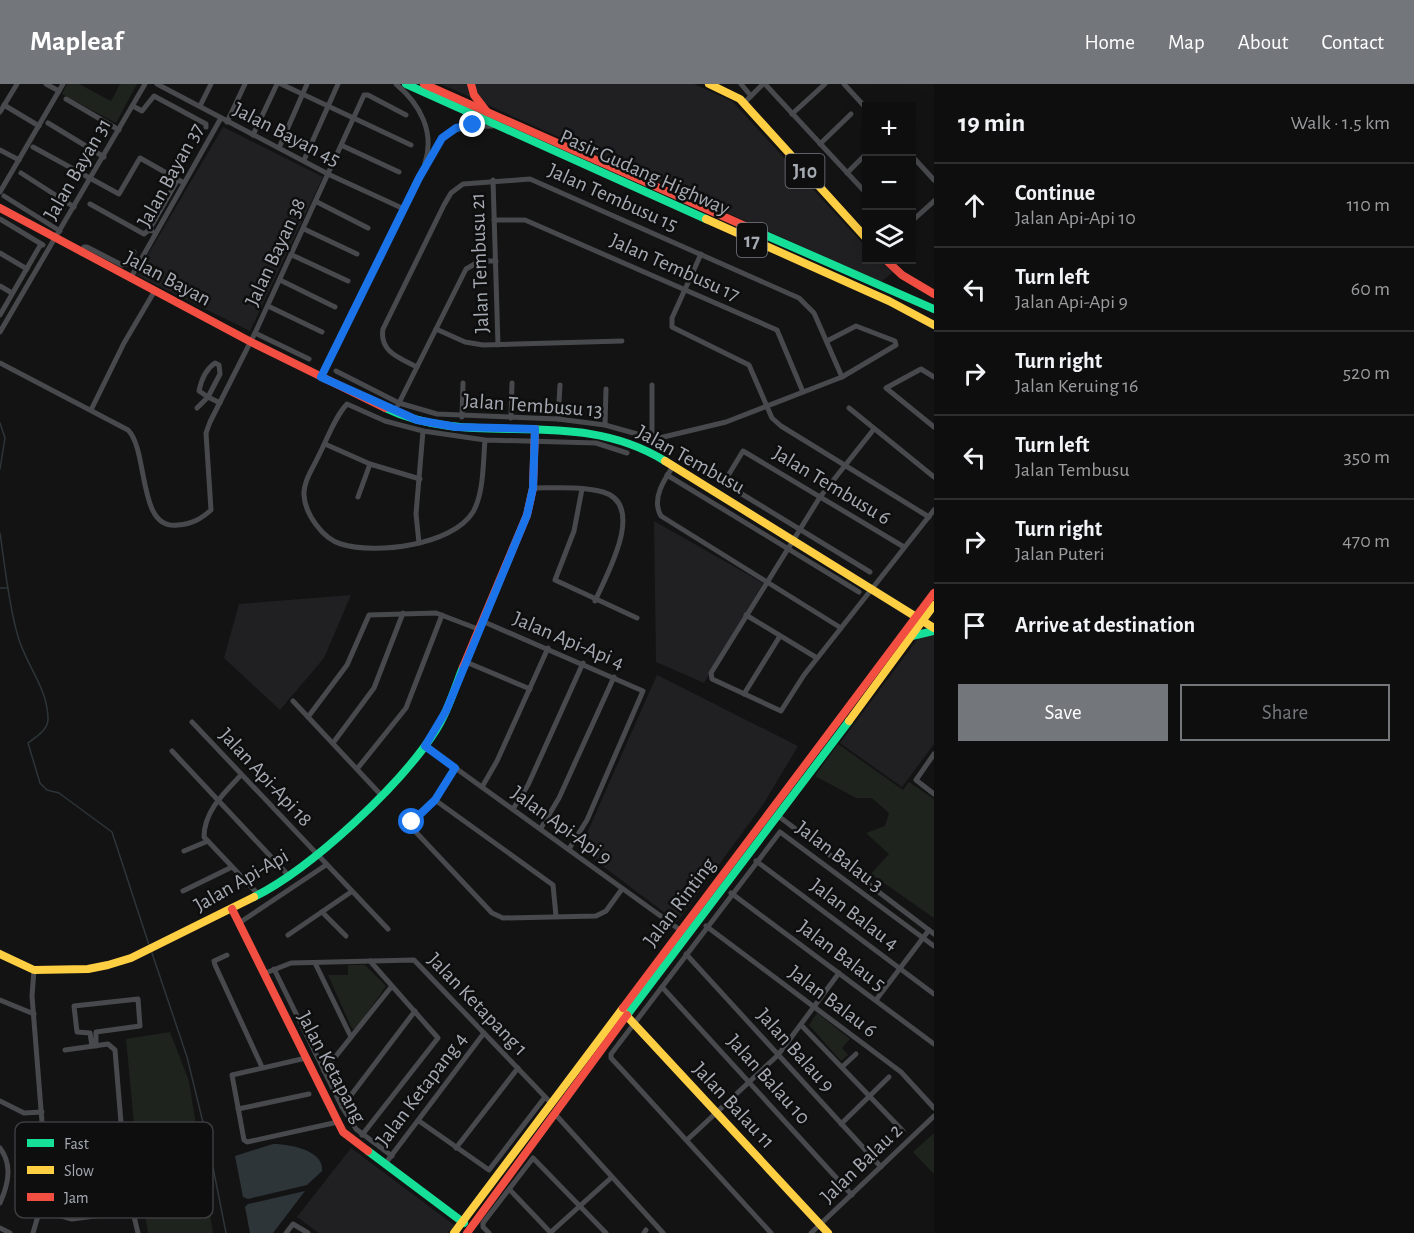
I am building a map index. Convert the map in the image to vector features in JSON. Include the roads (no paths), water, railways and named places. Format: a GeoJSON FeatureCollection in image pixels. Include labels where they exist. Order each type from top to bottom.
{"type":"FeatureCollection","features":[{"type":"Feature","properties":{"kind":"main road","name":"Pasir Gudang Highway"},"geometry":{"type":"LineString","coordinates":[[406,84],[878,296],[934,325]]}},
{"type":"Feature","properties":{"kind":"main road","name":"Pasir Gudang Highway"},"geometry":{"type":"LineString","coordinates":[[424,84],[934,309]]}},
{"type":"Feature","properties":{"kind":"main road"},"geometry":{"type":"LineString","coordinates":[[471,84],[474,95],[487,113]]}},
{"type":"Feature","properties":{"kind":"main road","name":"J10"},"geometry":{"type":"LineString","coordinates":[[709,84],[735,95],[744,102],[862,232]]}},
{"type":"Feature","properties":{"kind":"main road","name":"Jalan Bayan"},"geometry":{"type":"LineString","coordinates":[[0,208],[154,292],[321,377]]}},
{"type":"Feature","properties":{"kind":"main road"},"geometry":{"type":"LineString","coordinates":[[891,264],[934,294]]}},
{"type":"Feature","properties":{"kind":"main road","name":"Jalan Tembusu"},"geometry":{"type":"LineString","coordinates":[[321,377],[394,412],[438,425],[597,434],[647,450],[794,539],[934,628]]}},
{"type":"Feature","properties":{"kind":"main road","name":"Jalan Api-Api"},"geometry":{"type":"LineString","coordinates":[[34,970],[88,969],[131,958],[232,909],[289,876],[382,796],[425,746],[446,711],[527,515],[533,488],[535,429]]}},
{"type":"Feature","properties":{"kind":"main road","name":"Jalan Rinting"},"geometry":{"type":"LineString","coordinates":[[454,1233],[548,1100],[624,1012],[779,816],[909,633],[931,606],[934,593]]}},
{"type":"Feature","properties":{"kind":"main road"},"geometry":{"type":"LineString","coordinates":[[931,606],[934,628],[909,633],[902,607],[917,609],[931,606]]}},
{"type":"Feature","properties":{"kind":"main road","name":"Jalan Rinting"},"geometry":{"type":"LineString","coordinates":[[472,1231],[680,930],[909,633]]}},
{"type":"Feature","properties":{"kind":"main road","name":"Jalan Ketapang"},"geometry":{"type":"LineString","coordinates":[[232,909],[338,1122],[348,1137],[472,1231]]}},
{"type":"Feature","properties":{"kind":"main road"},"geometry":{"type":"LineString","coordinates":[[0,954],[34,970]]}},
{"type":"Feature","properties":{"kind":"main road","name":"Jalan Balau 11"},"geometry":{"type":"LineString","coordinates":[[624,1012],[828,1233]]}},
{"type":"Feature","properties":{"kind":"street"},"geometry":{"type":"LineString","coordinates":[[0,112],[17,84]]}},
{"type":"Feature","properties":{"kind":"street"},"geometry":{"type":"LineString","coordinates":[[46,84],[59,91]]}},
{"type":"Feature","properties":{"kind":"street"},"geometry":{"type":"LineString","coordinates":[[60,231],[2,194],[63,84]]}},
{"type":"Feature","properties":{"kind":"street","name":"Jalan Bayan 31"},"geometry":{"type":"LineString","coordinates":[[0,332],[145,84]]}},
{"type":"Feature","properties":{"kind":"street","name":"Jalan Bayan 45"},"geometry":{"type":"LineString","coordinates":[[157,84],[330,175],[404,209]]}},
{"type":"Feature","properties":{"kind":"street"},"geometry":{"type":"LineString","coordinates":[[200,106],[211,84]]}},
{"type":"Feature","properties":{"kind":"street"},"geometry":{"type":"LineString","coordinates":[[228,122],[246,84]]}},
{"type":"Feature","properties":{"kind":"street"},"geometry":{"type":"LineString","coordinates":[[253,135],[279,84],[411,145]]}},
{"type":"Feature","properties":{"kind":"street"},"geometry":{"type":"LineString","coordinates":[[279,148],[307,84]]}},
{"type":"Feature","properties":{"kind":"street"},"geometry":{"type":"LineString","coordinates":[[304,160],[338,84]]}},
{"type":"Feature","properties":{"kind":"street"},"geometry":{"type":"LineString","coordinates":[[396,84],[420,111],[428,129],[429,148],[419,178]]}},
{"type":"Feature","properties":{"kind":"street"},"geometry":{"type":"LineString","coordinates":[[741,84],[751,96]]}},
{"type":"Feature","properties":{"kind":"street"},"geometry":{"type":"LineString","coordinates":[[744,102],[764,84],[862,188]]}},
{"type":"Feature","properties":{"kind":"street"},"geometry":{"type":"LineString","coordinates":[[792,114],[825,84]]}},
{"type":"Feature","properties":{"kind":"street"},"geometry":{"type":"LineString","coordinates":[[844,84],[862,103]]}},
{"type":"Feature","properties":{"kind":"street","name":"Jalan Bayan 38"},"geometry":{"type":"LineString","coordinates":[[91,410],[134,436],[140,450],[148,501],[157,518],[174,526],[193,523],[211,510],[206,433],[344,146],[366,94],[406,115]]}},
{"type":"Feature","properties":{"kind":"street"},"geometry":{"type":"LineString","coordinates":[[133,106],[142,111],[154,96],[206,124],[206,127]]}},
{"type":"Feature","properties":{"kind":"street"},"geometry":{"type":"LineString","coordinates":[[66,99],[119,130]]}},
{"type":"Feature","properties":{"kind":"street"},"geometry":{"type":"LineString","coordinates":[[184,111],[189,101]]}},
{"type":"Feature","properties":{"kind":"street"},"geometry":{"type":"LineString","coordinates":[[4,105],[39,126]]}},
{"type":"Feature","properties":{"kind":"street"},"geometry":{"type":"LineString","coordinates":[[820,144],[851,114]]}},
{"type":"Feature","properties":{"kind":"street","name":"Jalan Bayan 37"},"geometry":{"type":"LineString","coordinates":[[130,279],[221,118]]}},
{"type":"Feature","properties":{"kind":"street"},"geometry":{"type":"LineString","coordinates":[[48,123],[104,157]]}},
{"type":"Feature","properties":{"kind":"street"},"geometry":{"type":"LineString","coordinates":[[321,377],[419,178],[445,134],[468,126],[498,126]]}},
{"type":"Feature","properties":{"kind":"street"},"geometry":{"type":"LineString","coordinates":[[344,146],[399,172]]}},
{"type":"Feature","properties":{"kind":"street"},"geometry":{"type":"LineString","coordinates":[[33,147],[119,194],[140,158],[184,183]]}},
{"type":"Feature","properties":{"kind":"street"},"geometry":{"type":"LineString","coordinates":[[0,150],[19,160]]}},
{"type":"Feature","properties":{"kind":"street"},"geometry":{"type":"LineString","coordinates":[[847,173],[865,156]]}},
{"type":"Feature","properties":{"kind":"street"},"geometry":{"type":"LineString","coordinates":[[916,160],[934,180]]}},
{"type":"Feature","properties":{"kind":"street"},"geometry":{"type":"LineString","coordinates":[[21,173],[74,207]]}},
{"type":"Feature","properties":{"kind":"street","name":"Jalan Tembusu 21"},"geometry":{"type":"LineString","coordinates":[[493,180],[498,345]]}},
{"type":"Feature","properties":{"kind":"street","name":"Jalan Tembusu 15"},"geometry":{"type":"LineString","coordinates":[[417,367],[386,348],[383,341],[383,329],[451,193],[463,184],[493,180],[535,180],[799,298],[814,313],[842,377]]}},
{"type":"Feature","properties":{"kind":"street"},"geometry":{"type":"LineString","coordinates":[[90,204],[144,234],[149,230],[177,181]]}},
{"type":"Feature","properties":{"kind":"street"},"geometry":{"type":"LineString","coordinates":[[916,217],[934,201]]}},
{"type":"Feature","properties":{"kind":"street"},"geometry":{"type":"LineString","coordinates":[[317,202],[368,228]]}},
{"type":"Feature","properties":{"kind":"street"},"geometry":{"type":"LineString","coordinates":[[0,219],[49,249]]}},
{"type":"Feature","properties":{"kind":"street","name":"Jalan Tembusu 17"},"geometry":{"type":"LineString","coordinates":[[494,220],[525,220],[777,330],[803,392]]}},
{"type":"Feature","properties":{"kind":"street"},"geometry":{"type":"LineString","coordinates":[[304,229],[357,254]]}},
{"type":"Feature","properties":{"kind":"street"},"geometry":{"type":"LineString","coordinates":[[149,230],[156,234]]}},
{"type":"Feature","properties":{"kind":"street"},"geometry":{"type":"LineString","coordinates":[[0,315],[41,244]]}},
{"type":"Feature","properties":{"kind":"street"},"geometry":{"type":"LineString","coordinates":[[81,252],[86,247],[125,265],[134,252]]}},
{"type":"Feature","properties":{"kind":"street"},"geometry":{"type":"LineString","coordinates":[[0,253],[27,269]]}},
{"type":"Feature","properties":{"kind":"street"},"geometry":{"type":"LineString","coordinates":[[701,254],[672,318],[672,327],[749,365],[772,418],[781,426],[928,517]]}},
{"type":"Feature","properties":{"kind":"street"},"geometry":{"type":"LineString","coordinates":[[292,255],[348,281]]}},
{"type":"Feature","properties":{"kind":"street"},"geometry":{"type":"LineString","coordinates":[[394,412],[466,268],[480,261],[496,261]]}},
{"type":"Feature","properties":{"kind":"street"},"geometry":{"type":"LineString","coordinates":[[280,280],[335,307]]}},
{"type":"Feature","properties":{"kind":"street"},"geometry":{"type":"LineString","coordinates":[[0,286],[12,293]]}},
{"type":"Feature","properties":{"kind":"street"},"geometry":{"type":"LineString","coordinates":[[0,363],[91,410],[124,343],[154,292]]}},
{"type":"Feature","properties":{"kind":"street"},"geometry":{"type":"LineString","coordinates":[[268,306],[322,332]]}},
{"type":"Feature","properties":{"kind":"street","name":"Jalan Tembusu 13"},"geometry":{"type":"LineString","coordinates":[[336,371],[399,403],[437,414],[462,417],[558,419],[605,425],[652,439],[726,422],[842,377],[896,345],[895,341],[856,326],[827,342]]}},
{"type":"Feature","properties":{"kind":"street"},"geometry":{"type":"LineString","coordinates":[[436,329],[465,342],[498,345],[622,341]]}},
{"type":"Feature","properties":{"kind":"street"},"geometry":{"type":"LineString","coordinates":[[255,333],[309,359]]}},
{"type":"Feature","properties":{"kind":"street"},"geometry":{"type":"LineString","coordinates":[[196,408],[208,397],[220,374],[221,369],[215,363],[208,369],[199,391],[208,397],[220,403]]}},
{"type":"Feature","properties":{"kind":"street"},"geometry":{"type":"LineString","coordinates":[[934,377],[921,369],[886,388],[934,427]]}},
{"type":"Feature","properties":{"kind":"street"},"geometry":{"type":"LineString","coordinates":[[462,417],[463,383]]}},
{"type":"Feature","properties":{"kind":"street"},"geometry":{"type":"LineString","coordinates":[[511,418],[512,383]]}},
{"type":"Feature","properties":{"kind":"street"},"geometry":{"type":"LineString","coordinates":[[558,419],[560,385]]}},
{"type":"Feature","properties":{"kind":"street"},"geometry":{"type":"LineString","coordinates":[[652,385],[652,439]]}},
{"type":"Feature","properties":{"kind":"street"},"geometry":{"type":"LineString","coordinates":[[605,425],[606,389]]}},
{"type":"Feature","properties":{"kind":"street"},"geometry":{"type":"LineString","coordinates":[[485,440],[478,499],[474,511],[456,529],[419,543],[354,547],[341,545],[324,534],[311,516],[304,495],[306,484],[347,404],[385,421],[423,431],[485,440],[596,443],[627,453]]}},
{"type":"Feature","properties":{"kind":"street"},"geometry":{"type":"LineString","coordinates":[[849,408],[934,477]]}},
{"type":"Feature","properties":{"kind":"street"},"geometry":{"type":"LineString","coordinates":[[873,429],[820,497],[711,673],[712,679],[779,710],[783,709],[817,658],[934,510]]}},
{"type":"Feature","properties":{"kind":"street"},"geometry":{"type":"LineString","coordinates":[[419,543],[416,521],[423,431]]}},
{"type":"Feature","properties":{"kind":"street"},"geometry":{"type":"LineString","coordinates":[[325,444],[370,464],[420,479]]}},
{"type":"Feature","properties":{"kind":"street","name":"Jalan Tembusu 6"},"geometry":{"type":"LineString","coordinates":[[800,530],[726,482],[743,451],[904,547]]}},
{"type":"Feature","properties":{"kind":"street"},"geometry":{"type":"LineString","coordinates":[[358,497],[370,464]]}},
{"type":"Feature","properties":{"kind":"street"},"geometry":{"type":"LineString","coordinates":[[674,465],[659,490],[658,507],[662,516],[841,628]]}},
{"type":"Feature","properties":{"kind":"street"},"geometry":{"type":"LineString","coordinates":[[667,475],[859,592]]}},
{"type":"Feature","properties":{"kind":"street"},"geometry":{"type":"LineString","coordinates":[[533,488],[605,492],[619,505],[623,514],[622,533],[618,549],[596,601]]}},
{"type":"Feature","properties":{"kind":"street"},"geometry":{"type":"LineString","coordinates":[[582,489],[574,531],[556,577],[557,583],[637,618]]}},
{"type":"Feature","properties":{"kind":"street"},"geometry":{"type":"LineString","coordinates":[[800,530],[870,572]]}},
{"type":"Feature","properties":{"kind":"street"},"geometry":{"type":"LineString","coordinates":[[333,743],[374,688],[403,614]]}},
{"type":"Feature","properties":{"kind":"street","name":"Jalan Api-Api 4"},"geometry":{"type":"LineString","coordinates":[[308,717],[347,665],[369,615],[442,615],[548,648],[614,676],[643,691],[587,820],[569,849]]}},
{"type":"Feature","properties":{"kind":"street"},"geometry":{"type":"LineString","coordinates":[[357,769],[406,708],[442,615]]}},
{"type":"Feature","properties":{"kind":"street"},"geometry":{"type":"LineString","coordinates":[[746,615],[817,658]]}},
{"type":"Feature","properties":{"kind":"street"},"geometry":{"type":"LineString","coordinates":[[744,694],[780,636]]}},
{"type":"Feature","properties":{"kind":"street"},"geometry":{"type":"LineString","coordinates":[[482,787],[497,761],[548,648]]}},
{"type":"Feature","properties":{"kind":"street"},"geometry":{"type":"LineString","coordinates":[[466,662],[530,689]]}},
{"type":"Feature","properties":{"kind":"street"},"geometry":{"type":"LineString","coordinates":[[513,809],[528,785],[583,663]]}},
{"type":"Feature","properties":{"kind":"street"},"geometry":{"type":"LineString","coordinates":[[540,828],[558,798],[614,676]]}},
{"type":"Feature","properties":{"kind":"street"},"geometry":{"type":"LineString","coordinates":[[292,701],[382,796]]}},
{"type":"Feature","properties":{"kind":"street","name":"Jalan Api-Api 18"},"geometry":{"type":"LineString","coordinates":[[192,722],[388,929]]}},
{"type":"Feature","properties":{"kind":"street","name":"Jalan Api-Api 9"},"geometry":{"type":"LineString","coordinates":[[425,746],[680,930]]}},
{"type":"Feature","properties":{"kind":"street"},"geometry":{"type":"LineString","coordinates":[[172,751],[289,876]]}},
{"type":"Feature","properties":{"kind":"street"},"geometry":{"type":"LineString","coordinates":[[934,754],[916,780],[934,794]]}},
{"type":"Feature","properties":{"kind":"street"},"geometry":{"type":"LineString","coordinates":[[455,768],[435,800],[414,818],[412,828],[492,913],[503,918],[601,915],[622,889]]}},
{"type":"Feature","properties":{"kind":"street"},"geometry":{"type":"LineString","coordinates":[[242,775],[218,800],[204,830],[204,837],[259,895]]}},
{"type":"Feature","properties":{"kind":"street"},"geometry":{"type":"LineString","coordinates":[[435,800],[553,885],[556,916]]}},
{"type":"Feature","properties":{"kind":"street"},"geometry":{"type":"LineString","coordinates":[[771,811],[932,932],[923,938],[876,1000]]}},
{"type":"Feature","properties":{"kind":"street","name":"Jalan Balau 3"},"geometry":{"type":"LineString","coordinates":[[687,1140],[611,1058],[706,926],[781,832],[934,946]]}},
{"type":"Feature","properties":{"kind":"street"},"geometry":{"type":"LineString","coordinates":[[184,851],[208,841]]}},
{"type":"Feature","properties":{"kind":"street","name":"Jalan Balau 4"},"geometry":{"type":"LineString","coordinates":[[756,861],[934,994]]}},
{"type":"Feature","properties":{"kind":"street"},"geometry":{"type":"LineString","coordinates":[[239,923],[326,865]]}},
{"type":"Feature","properties":{"kind":"street"},"geometry":{"type":"LineString","coordinates":[[183,891],[232,867]]}},
{"type":"Feature","properties":{"kind":"street"},"geometry":{"type":"LineString","coordinates":[[288,935],[351,892]]}},
{"type":"Feature","properties":{"kind":"street","name":"Jalan Balau 5"},"geometry":{"type":"LineString","coordinates":[[731,893],[934,1044]]}},
{"type":"Feature","properties":{"kind":"street"},"geometry":{"type":"LineString","coordinates":[[322,912],[346,936]]}},
{"type":"Feature","properties":{"kind":"street","name":"Jalan Balau 6"},"geometry":{"type":"LineString","coordinates":[[706,926],[901,1072],[934,1108]]}},
{"type":"Feature","properties":{"kind":"street","name":"Jalan Balau 9"},"geometry":{"type":"LineString","coordinates":[[686,954],[881,1167]]}},
{"type":"Feature","properties":{"kind":"street"},"geometry":{"type":"LineString","coordinates":[[227,955],[214,961],[214,966],[262,1067]]}},
{"type":"Feature","properties":{"kind":"street","name":"Jalan Ketapang 1"},"geometry":{"type":"LineString","coordinates":[[263,974],[291,963],[414,960],[548,1100]]}},
{"type":"Feature","properties":{"kind":"street"},"geometry":{"type":"LineString","coordinates":[[362,1135],[438,1038],[370,961]]}},
{"type":"Feature","properties":{"kind":"street"},"geometry":{"type":"LineString","coordinates":[[315,963],[351,1037]]}},
{"type":"Feature","properties":{"kind":"street"},"geometry":{"type":"LineString","coordinates":[[274,969],[342,1107],[362,1135],[392,1156]]}},
{"type":"Feature","properties":{"kind":"street"},"geometry":{"type":"LineString","coordinates":[[34,970],[34,1014],[43,1122]]}},
{"type":"Feature","properties":{"kind":"street"},"geometry":{"type":"LineString","coordinates":[[771,1233],[687,1140],[778,1055],[839,973]]}},
{"type":"Feature","properties":{"kind":"street"},"geometry":{"type":"LineString","coordinates":[[324,1071],[392,986]]}},
{"type":"Feature","properties":{"kind":"street","name":"Jalan Balau 10"},"geometry":{"type":"LineString","coordinates":[[662,987],[852,1195]]}},
{"type":"Feature","properties":{"kind":"street"},"geometry":{"type":"LineString","coordinates":[[138,999],[140,1026],[96,1032],[94,1046],[90,1033],[77,1032],[74,1006],[138,999]]}},
{"type":"Feature","properties":{"kind":"street"},"geometry":{"type":"LineString","coordinates":[[0,1000],[34,1014]]}},
{"type":"Feature","properties":{"kind":"street"},"geometry":{"type":"LineString","coordinates":[[342,1107],[415,1011]]}},
{"type":"Feature","properties":{"kind":"street"},"geometry":{"type":"LineString","coordinates":[[801,1025],[903,1131]]}},
{"type":"Feature","properties":{"kind":"street","name":"Jalan Ketapang 4"},"geometry":{"type":"LineString","coordinates":[[385,1164],[484,1033]]}},
{"type":"Feature","properties":{"kind":"street"},"geometry":{"type":"LineString","coordinates":[[65,1050],[108,1044],[115,1050],[121,1122]]}},
{"type":"Feature","properties":{"kind":"street"},"geometry":{"type":"LineString","coordinates":[[842,1067],[856,1054]]}},
{"type":"Feature","properties":{"kind":"street"},"geometry":{"type":"LineString","coordinates":[[306,1058],[232,1075],[246,1141],[338,1122]]}},
{"type":"Feature","properties":{"kind":"street"},"geometry":{"type":"LineString","coordinates":[[456,1148],[518,1068]]}},
{"type":"Feature","properties":{"kind":"street"},"geometry":{"type":"LineString","coordinates":[[841,1124],[889,1077]]}},
{"type":"Feature","properties":{"kind":"street"},"geometry":{"type":"LineString","coordinates":[[238,1109],[309,1094]]}},
{"type":"Feature","properties":{"kind":"street"},"geometry":{"type":"LineString","coordinates":[[419,1121],[489,1170],[548,1100]]}},
{"type":"Feature","properties":{"kind":"street"},"geometry":{"type":"LineString","coordinates":[[0,1101],[24,1113],[42,1112]]}},
{"type":"Feature","properties":{"kind":"street"},"geometry":{"type":"LineString","coordinates":[[555,1114],[663,1233]]}},
{"type":"Feature","properties":{"kind":"street","name":"Jalan Balau 2"},"geometry":{"type":"LineString","coordinates":[[811,1233],[934,1116]]}},
{"type":"Feature","properties":{"kind":"street"},"geometry":{"type":"LineString","coordinates":[[0,1148],[5,1154],[8,1169],[0,1203]]}},
{"type":"Feature","properties":{"kind":"street"},"geometry":{"type":"LineString","coordinates":[[489,1233],[483,1227],[483,1223],[533,1158],[606,1233]]}},
{"type":"Feature","properties":{"kind":"street"},"geometry":{"type":"LineString","coordinates":[[510,1190],[551,1233],[612,1177]]}},
{"type":"Feature","properties":{"kind":"street"},"geometry":{"type":"LineString","coordinates":[[33,1233],[38,1218]]}},
{"type":"Feature","properties":{"kind":"street"},"geometry":{"type":"LineString","coordinates":[[134,1218],[138,1233]]}},
{"type":"Feature","properties":{"kind":"street"},"geometry":{"type":"LineString","coordinates":[[286,1233],[293,1224],[308,1233]]}},
{"type":"Feature","properties":{"kind":"street"},"geometry":{"type":"LineString","coordinates":[[0,1228],[10,1233]]}},
{"type":"Feature","properties":{"kind":"waterway"},"geometry":{"type":"LineString","coordinates":[[0,423],[5,438],[0,469]]}},
{"type":"Feature","properties":{"kind":"waterway"},"geometry":{"type":"LineString","coordinates":[[0,533],[17,633],[47,707],[46,727],[28,743],[40,783],[47,790],[59,793],[112,832],[149,945]]}},
{"type":"Feature","properties":{"kind":"waterway"},"geometry":{"type":"LineString","coordinates":[[0,588],[8,588]]}},
{"type":"Feature","properties":{"kind":"waterway"},"geometry":{"type":"LineString","coordinates":[[152,953],[187,1057],[203,1122]]}},
{"type":"Feature","properties":{"kind":"waterway"},"geometry":{"type":"LineString","coordinates":[[213,1167],[226,1233]]}}]}
